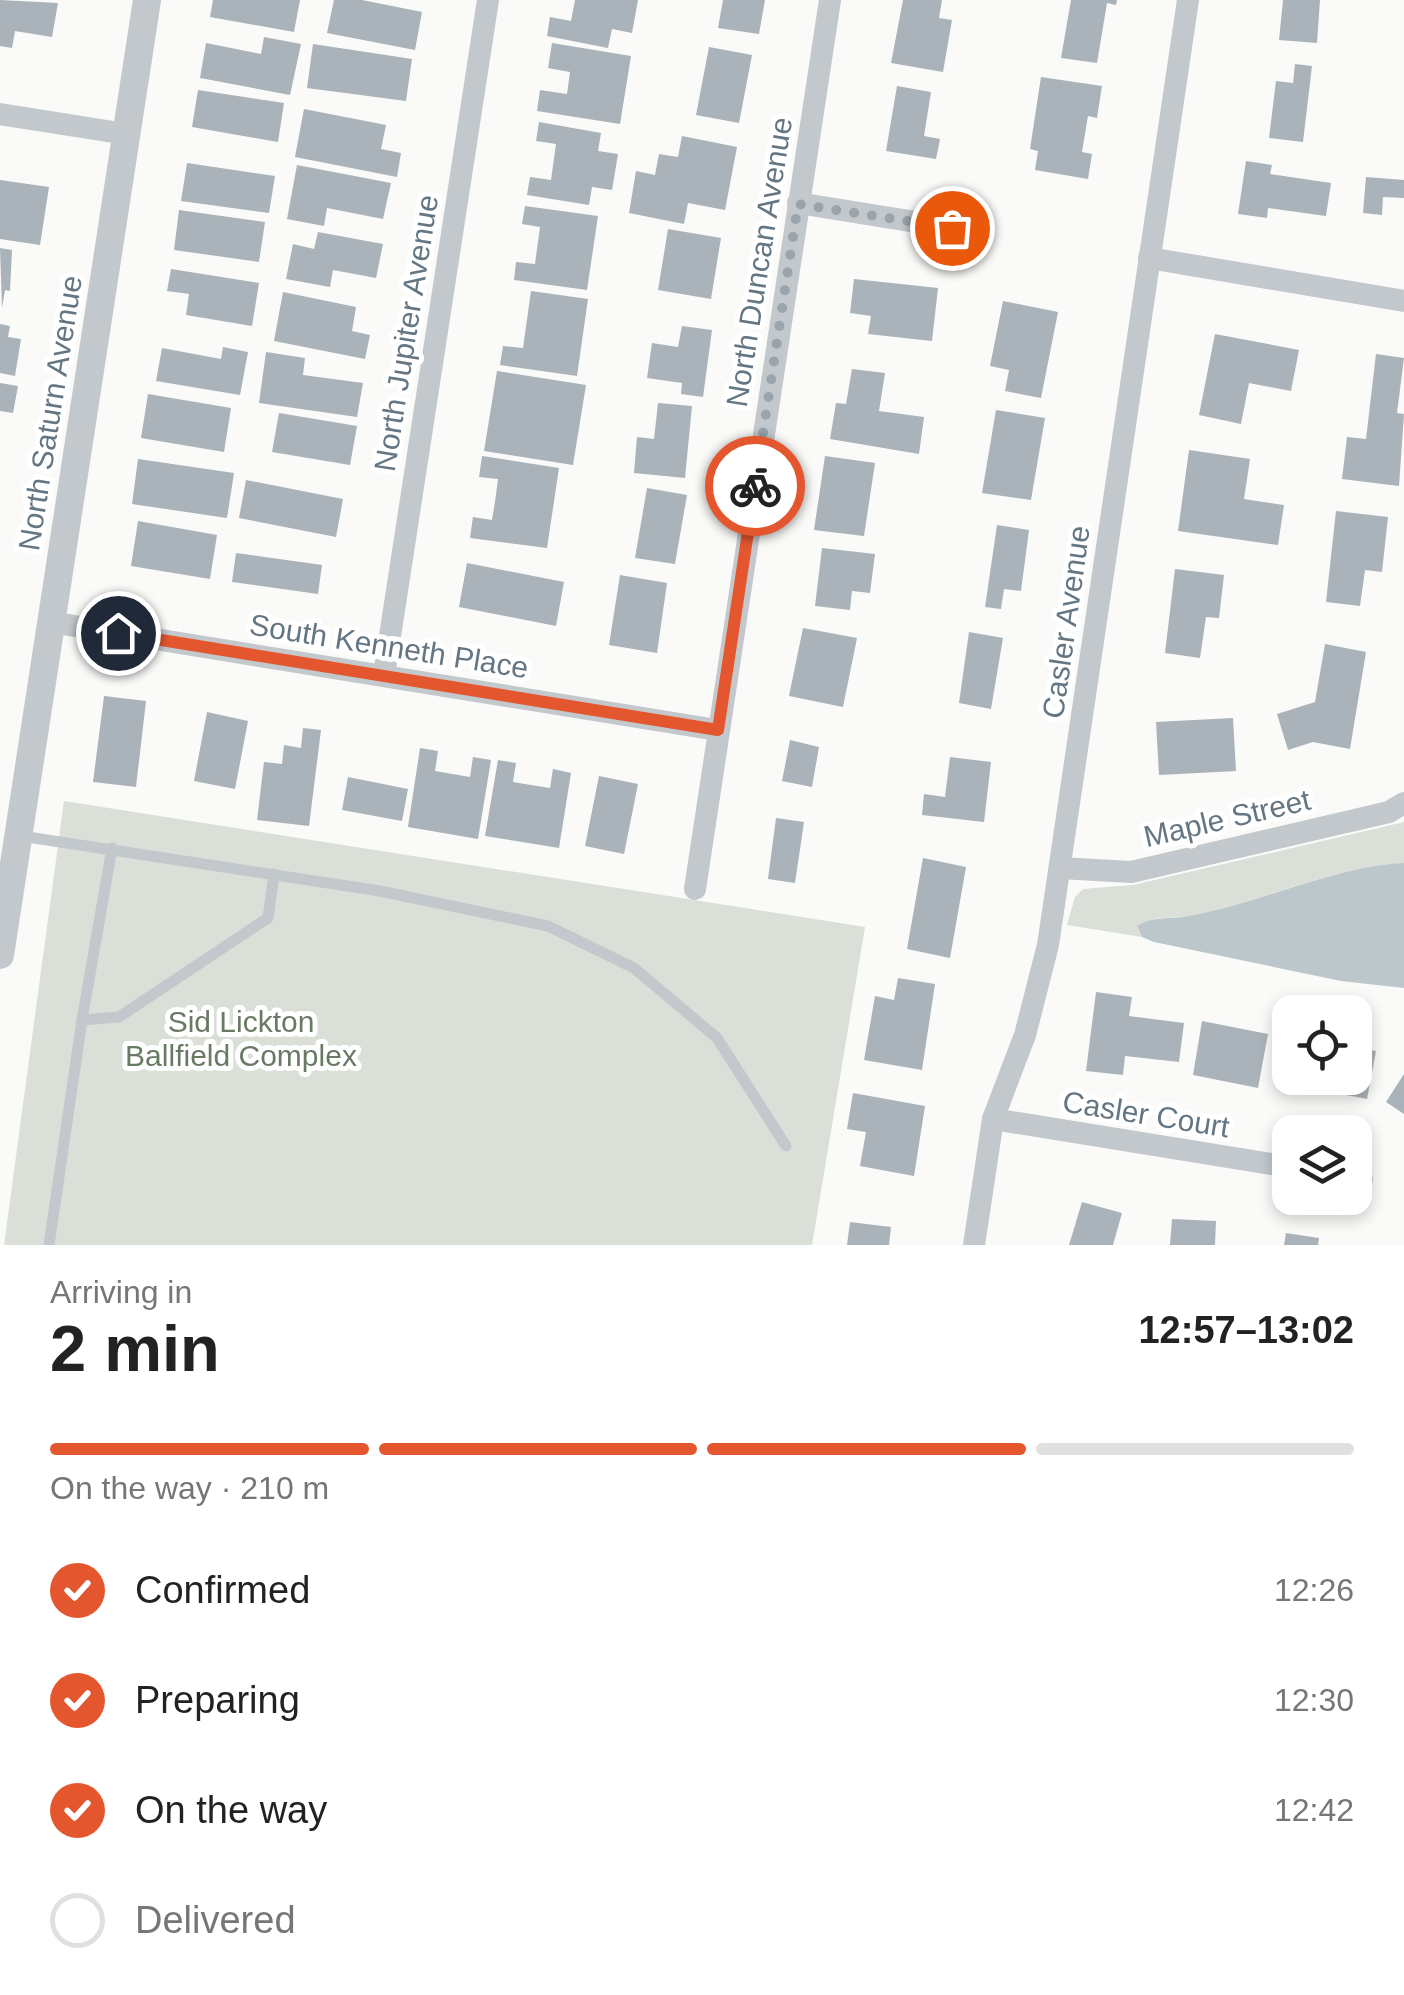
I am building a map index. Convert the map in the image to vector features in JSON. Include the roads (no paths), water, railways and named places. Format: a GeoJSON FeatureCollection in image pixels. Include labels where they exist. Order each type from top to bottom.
{"type":"FeatureCollection","features":[{"type":"Feature","properties":{"kind":"street","name":"North Saturn Avenue"},"geometry":{"type":"LineString","coordinates":[[0,955],[8,834],[50,622],[148,0]]}},
{"type":"Feature","properties":{"kind":"street","name":"North Jupiter Avenue"},"geometry":{"type":"LineString","coordinates":[[384,675],[488,0]]}},
{"type":"Feature","properties":{"kind":"street","name":"North Duncan Avenue"},"geometry":{"type":"LineString","coordinates":[[695,890],[830,0]]}},
{"type":"Feature","properties":{"kind":"street","name":"Casler Avenue"},"geometry":{"type":"LineString","coordinates":[[974,1245],[993,1119],[1025,1035],[1048,944],[1188,0]]}},
{"type":"Feature","properties":{"kind":"street"},"geometry":{"type":"LineString","coordinates":[[0,114],[126,134]]}},
{"type":"Feature","properties":{"kind":"street"},"geometry":{"type":"LineString","coordinates":[[798,204],[952,228]]}},
{"type":"Feature","properties":{"kind":"street"},"geometry":{"type":"LineString","coordinates":[[1149,258],[1404,300]]}},
{"type":"Feature","properties":{"kind":"street","name":"South Kenneth Place"},"geometry":{"type":"LineString","coordinates":[[50,622],[718,730]]}},
{"type":"Feature","properties":{"kind":"street","name":"Maple Street"},"geometry":{"type":"LineString","coordinates":[[1060,868],[1130,872],[1389,812],[1404,803]]}},
{"type":"Feature","properties":{"kind":"street","name":"Casler Court"},"geometry":{"type":"LineString","coordinates":[[993,1119],[1272,1165]]}},
{"type":"Feature","properties":{"kind":"lane"},"geometry":{"type":"LineString","coordinates":[[8,834],[274,874],[548,926],[634,968],[717,1038],[786,1146]]}},
{"type":"Feature","properties":{"kind":"lane"},"geometry":{"type":"LineString","coordinates":[[49,1245],[112,848]]}},
{"type":"Feature","properties":{"kind":"lane"},"geometry":{"type":"LineString","coordinates":[[82,1020],[119,1017],[268,918],[274,874]]}},
{"type":"Feature","properties":{"kind":"park label","name":"Sid Lickton Ballfield Complex"},"geometry":{"type":"Point","coordinates":[241,1038]}}]}
